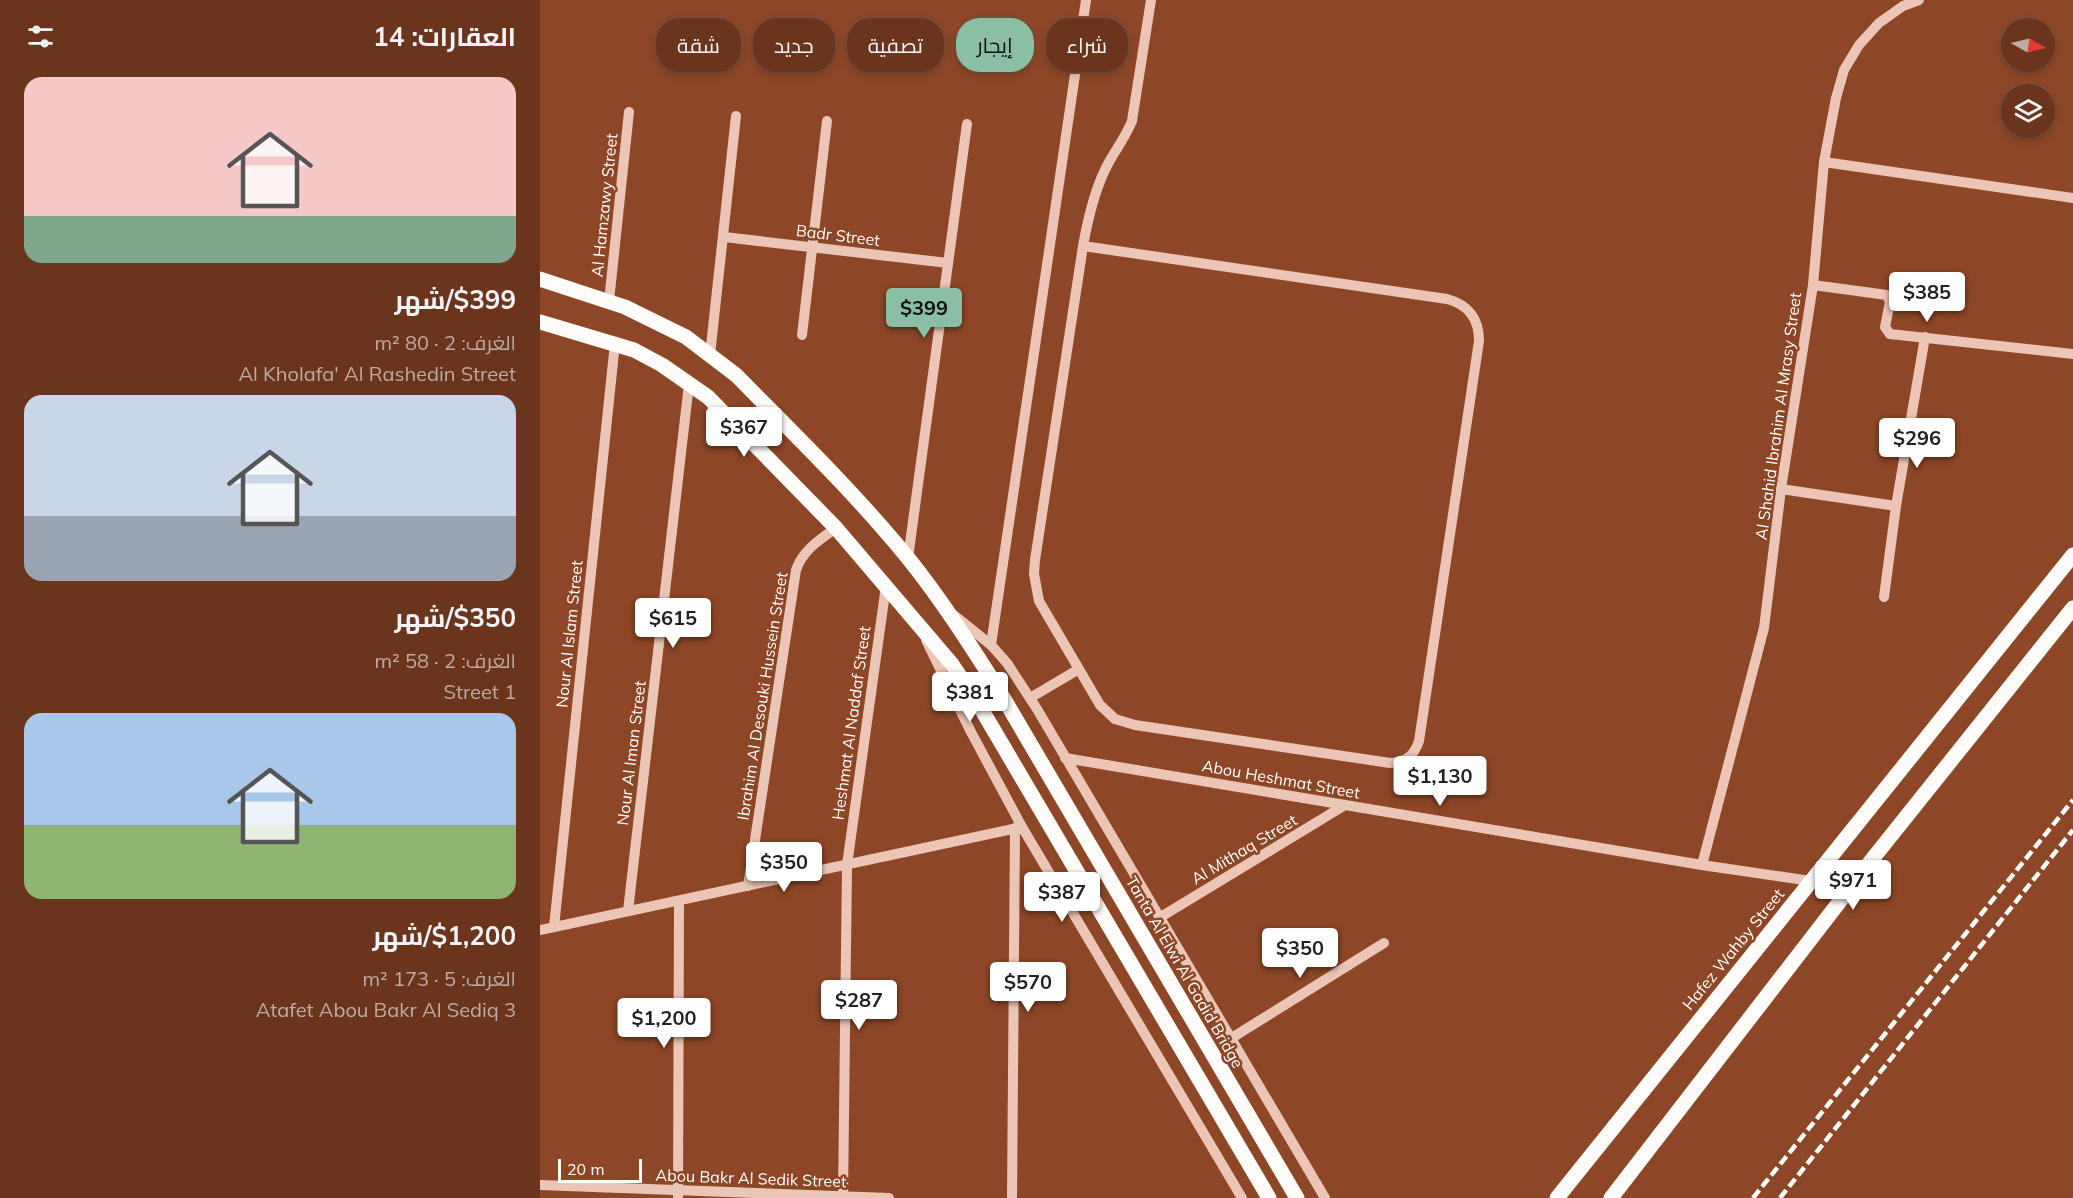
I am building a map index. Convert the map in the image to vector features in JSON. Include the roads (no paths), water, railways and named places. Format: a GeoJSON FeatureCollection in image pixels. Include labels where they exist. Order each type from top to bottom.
{"type":"FeatureCollection","features":[{"type":"Feature","properties":{"kind":"main road","name":"Tanta Al Elwi Al Gadid Bridge"},"geometry":{"type":"LineString","coordinates":[[540,279],[625,307],[686,338],[710,355],[752,391],[856,498],[908,558],[948,610],[997,687],[1297,1198]]}},
{"type":"Feature","properties":{"kind":"main road"},"geometry":{"type":"LineString","coordinates":[[540,322],[615,343],[662,365],[708,397],[836,528],[922,628],[951,663],[976,700],[1269,1198]]}},
{"type":"Feature","properties":{"kind":"main road","name":"Hafez Wahby Street"},"geometry":{"type":"LineString","coordinates":[[1557,1198],[2073,555]]}},
{"type":"Feature","properties":{"kind":"main road"},"geometry":{"type":"LineString","coordinates":[[1611,1198],[1874,856],[2073,608]]}},
{"type":"Feature","properties":{"kind":"street"},"geometry":{"type":"LineString","coordinates":[[991,645],[1086,0]]}},
{"type":"Feature","properties":{"kind":"street"},"geometry":{"type":"LineString","coordinates":[[1083,246],[1447,299],[1464,305],[1476,321],[1479,341],[1419,741],[1412,755],[1406,760],[1390,763],[1125,723],[1115,719],[1100,705],[1039,601],[1034,574],[1083,246],[1086,226],[1101,178],[1127,134],[1132,121],[1151,0]]}},
{"type":"Feature","properties":{"kind":"street","name":"Al Shahid Ibrahim Al Mrasy Street"},"geometry":{"type":"LineString","coordinates":[[1702,865],[1764,628],[1781,489],[1813,285],[1824,162],[1836,98],[1844,70],[1854,53],[1879,23],[1903,6],[1918,0]]}},
{"type":"Feature","properties":{"kind":"street","name":"Al Hamzawy Street"},"geometry":{"type":"LineString","coordinates":[[609,301],[629,112]]}},
{"type":"Feature","properties":{"kind":"street"},"geometry":{"type":"LineString","coordinates":[[710,355],[736,116]]}},
{"type":"Feature","properties":{"kind":"street"},"geometry":{"type":"LineString","coordinates":[[802,335],[827,121]]}},
{"type":"Feature","properties":{"kind":"street"},"geometry":{"type":"LineString","coordinates":[[908,558],[967,124]]}},
{"type":"Feature","properties":{"kind":"street"},"geometry":{"type":"LineString","coordinates":[[1824,162],[2073,198]]}},
{"type":"Feature","properties":{"kind":"street","name":"Badr Street"},"geometry":{"type":"LineString","coordinates":[[724,237],[948,263]]}},
{"type":"Feature","properties":{"kind":"street"},"geometry":{"type":"LineString","coordinates":[[1813,285],[1887,296],[1890,302],[1885,327],[1890,334],[2073,354]]}},
{"type":"Feature","properties":{"kind":"street"},"geometry":{"type":"LineString","coordinates":[[1884,597],[1896,506],[1925,337]]}},
{"type":"Feature","properties":{"kind":"street","name":"Nour Al Islam Street"},"geometry":{"type":"LineString","coordinates":[[554,927],[615,343]]}},
{"type":"Feature","properties":{"kind":"street","name":"Nour Al Iman Street"},"geometry":{"type":"LineString","coordinates":[[628,911],[689,384]]}},
{"type":"Feature","properties":{"kind":"street"},"geometry":{"type":"LineString","coordinates":[[1781,489],[1896,506]]}},
{"type":"Feature","properties":{"kind":"street","name":"Ibrahim Al Desouki Hussein Street"},"geometry":{"type":"LineString","coordinates":[[748,886],[796,570],[807,550],[836,528]]}},
{"type":"Feature","properties":{"kind":"street","name":"Heshmat Al Naddaf Street"},"geometry":{"type":"LineString","coordinates":[[843,1197],[847,864],[886,586]]}},
{"type":"Feature","properties":{"kind":"street"},"geometry":{"type":"LineString","coordinates":[[948,610],[991,645],[1008,663],[1324,1198]]}},
{"type":"Feature","properties":{"kind":"street"},"geometry":{"type":"LineString","coordinates":[[922,628],[946,683],[1018,828],[1242,1198]]}},
{"type":"Feature","properties":{"kind":"street"},"geometry":{"type":"LineString","coordinates":[[1030,698],[1078,669]]}},
{"type":"Feature","properties":{"kind":"street","name":"Abou Heshmat Street"},"geometry":{"type":"LineString","coordinates":[[1065,758],[1702,865],[1811,881]]}},
{"type":"Feature","properties":{"kind":"street","name":"Al Mithaq Street"},"geometry":{"type":"LineString","coordinates":[[1159,918],[1345,805]]}},
{"type":"Feature","properties":{"kind":"street"},"geometry":{"type":"LineString","coordinates":[[540,930],[1018,828]]}},
{"type":"Feature","properties":{"kind":"street"},"geometry":{"type":"LineString","coordinates":[[1012,1198],[1018,828]]}},
{"type":"Feature","properties":{"kind":"street"},"geometry":{"type":"LineString","coordinates":[[678,1194],[679,901]]}},
{"type":"Feature","properties":{"kind":"street"},"geometry":{"type":"LineString","coordinates":[[1230,1039],[1384,943]]}},
{"type":"Feature","properties":{"kind":"street","name":"Abou Bakr Al Sedik Street"},"geometry":{"type":"LineString","coordinates":[[540,1185],[678,1194],[890,1198]]}},
{"type":"Feature","properties":{"kind":"railway"},"geometry":{"type":"LineString","coordinates":[[1753,1198],[2073,800]]}},
{"type":"Feature","properties":{"kind":"railway"},"geometry":{"type":"LineString","coordinates":[[1780,1198],[2073,830]]}}]}
